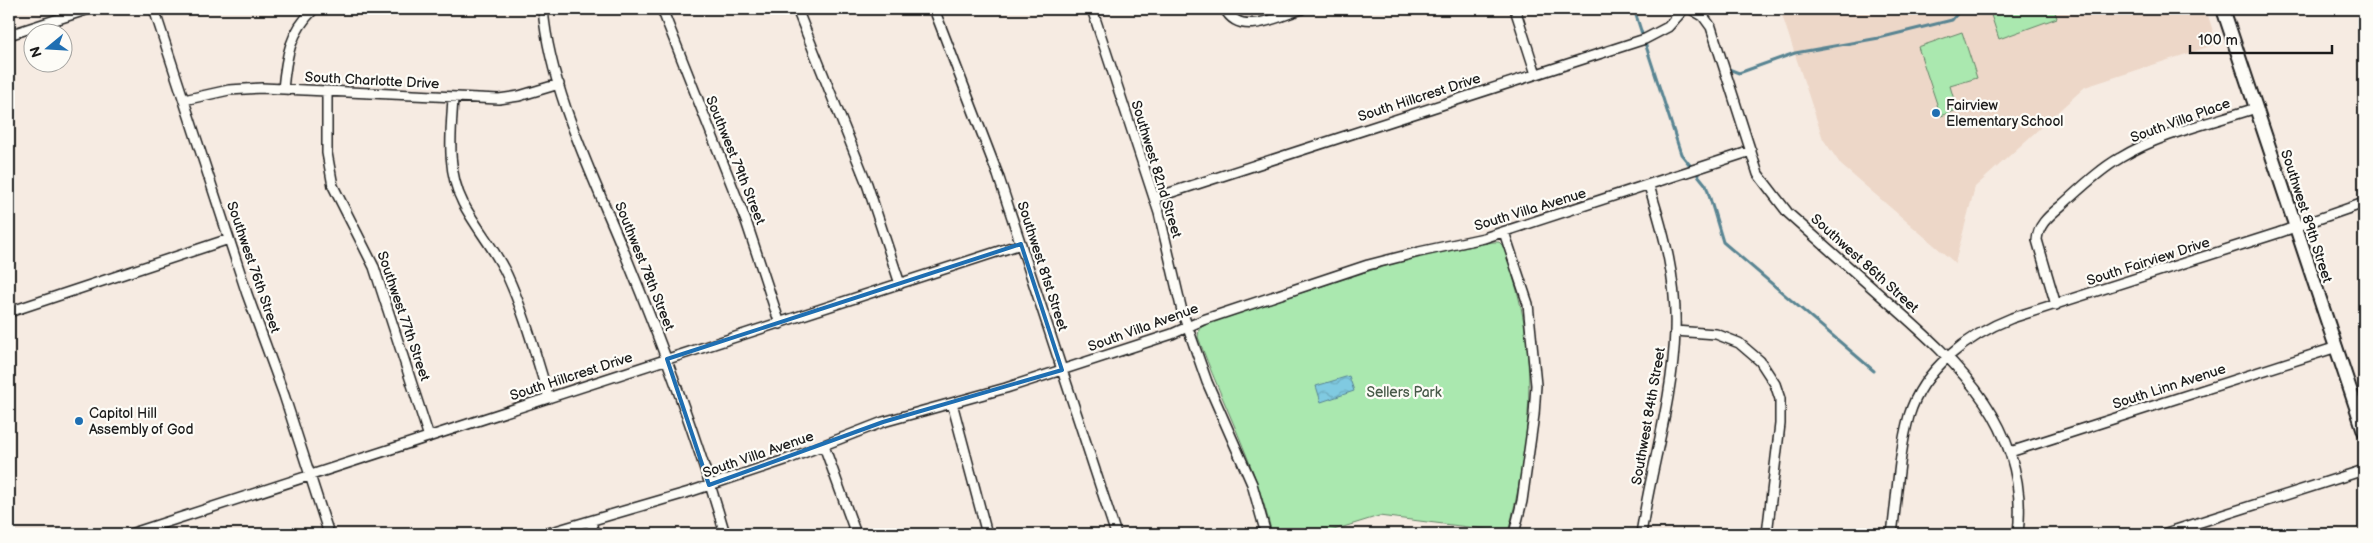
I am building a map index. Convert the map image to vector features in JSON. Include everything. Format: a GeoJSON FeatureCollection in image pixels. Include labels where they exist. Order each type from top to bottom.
{"type":"FeatureCollection","features":[{"type":"Feature","properties":{"kind":"main road","name":"Southwest 89th Street"},"geometry":{"type":"LineString","coordinates":[[2224,9],[2364,431]]}},
{"type":"Feature","properties":{"kind":"street"},"geometry":{"type":"LineString","coordinates":[[9,35],[89,9]]}},
{"type":"Feature","properties":{"kind":"street","name":"Southwest 76th Street"},"geometry":{"type":"LineString","coordinates":[[154,9],[229,239],[329,534]]}},
{"type":"Feature","properties":{"kind":"street"},"geometry":{"type":"LineString","coordinates":[[284,89],[290,42],[298,27],[314,9]]}},
{"type":"Feature","properties":{"kind":"street","name":"Southwest 78th Street"},"geometry":{"type":"LineString","coordinates":[[543,9],[547,42],[559,84],[587,162],[667,359],[725,534]]}},
{"type":"Feature","properties":{"kind":"street","name":"Southwest 79th Street"},"geometry":{"type":"LineString","coordinates":[[662,9],[746,221],[780,324]]}},
{"type":"Feature","properties":{"kind":"street"},"geometry":{"type":"LineString","coordinates":[[797,9],[867,184],[900,284]]}},
{"type":"Feature","properties":{"kind":"street","name":"Southwest 81st Street"},"geometry":{"type":"LineString","coordinates":[[934,9],[984,134],[1116,534]]}},
{"type":"Feature","properties":{"kind":"street","name":"Southwest 82nd Street"},"geometry":{"type":"LineString","coordinates":[[1092,9],[1163,227],[1177,295],[1187,327],[1210,389],[1249,476],[1258,500],[1266,534]]}},
{"type":"Feature","properties":{"kind":"street"},"geometry":{"type":"LineString","coordinates":[[1225,9],[1232,19],[1241,23],[1255,24],[1302,9]]}},
{"type":"Feature","properties":{"kind":"street"},"geometry":{"type":"LineString","coordinates":[[1515,9],[1536,74]]}},
{"type":"Feature","properties":{"kind":"street","name":"South Hillcrest Drive"},"geometry":{"type":"LineString","coordinates":[[1154,198],[1636,42],[1659,32],[1674,21],[1684,9]]}},
{"type":"Feature","properties":{"kind":"street","name":"Southwest 86th Street"},"geometry":{"type":"LineString","coordinates":[[1691,9],[1703,16],[1714,34],[1758,174],[1788,213],[1918,328],[1964,374],[1986,403],[2010,452],[2019,494],[2018,534]]}},
{"type":"Feature","properties":{"kind":"street","name":"South Charlotte Drive"},"geometry":{"type":"LineString","coordinates":[[184,100],[241,88],[453,98],[510,98],[559,84]]}},
{"type":"Feature","properties":{"kind":"street","name":"Southwest 77th Street"},"geometry":{"type":"LineString","coordinates":[[327,92],[326,153],[333,186],[374,266],[429,437]]}},
{"type":"Feature","properties":{"kind":"street"},"geometry":{"type":"LineString","coordinates":[[453,98],[451,152],[456,186],[463,203],[499,260],[512,285],[549,398]]}},
{"type":"Feature","properties":{"kind":"street","name":"South Villa Place"},"geometry":{"type":"LineString","coordinates":[[2056,305],[2037,240],[2037,232],[2045,220],[2102,170],[2120,158],[2158,140],[2256,108]]}},
{"type":"Feature","properties":{"kind":"street","name":"South Villa Avenue"},"geometry":{"type":"LineString","coordinates":[[545,534],[709,485],[824,446],[883,422],[1062,370],[1203,320],[1377,263],[1504,232],[1686,174],[1751,151]]}},
{"type":"Feature","properties":{"kind":"street","name":"Southwest 84th Street"},"geometry":{"type":"LineString","coordinates":[[1641,534],[1670,382],[1675,331],[1673,284],[1668,254],[1649,186]]}},
{"type":"Feature","properties":{"kind":"street","name":"South Fairview Drive"},"geometry":{"type":"LineString","coordinates":[[1892,534],[1909,416],[1927,380],[1948,358],[1987,328],[2364,203]]}},
{"type":"Feature","properties":{"kind":"street"},"geometry":{"type":"LineString","coordinates":[[1504,232],[1529,310],[1536,385],[1534,415],[1522,501],[1514,534]]}},
{"type":"Feature","properties":{"kind":"street"},"geometry":{"type":"LineString","coordinates":[[9,312],[229,239]]}},
{"type":"Feature","properties":{"kind":"street","name":"South Hillcrest Drive"},"geometry":{"type":"LineString","coordinates":[[130,534],[1021,244]]}},
{"type":"Feature","properties":{"kind":"street"},"geometry":{"type":"LineString","coordinates":[[1675,331],[1716,334],[1739,344],[1760,361],[1775,384],[1780,406],[1780,424],[1767,534]]}},
{"type":"Feature","properties":{"kind":"street","name":"South Linn Avenue"},"geometry":{"type":"LineString","coordinates":[[2010,452],[2337,347]]}},
{"type":"Feature","properties":{"kind":"street"},"geometry":{"type":"LineString","coordinates":[[952,403],[987,534]]}},
{"type":"Feature","properties":{"kind":"street"},"geometry":{"type":"LineString","coordinates":[[824,446],[856,534]]}},
{"type":"Feature","properties":{"kind":"street"},"geometry":{"type":"LineString","coordinates":[[2163,534],[2364,470]]}},
{"type":"Feature","properties":{"kind":"street"},"geometry":{"type":"LineString","coordinates":[[591,521],[594,534]]}},
{"type":"Feature","properties":{"kind":"highlighted area"},"geometry":{"type":"Polygon","coordinates":[[[1021,244],[1062,370],[883,422],[709,485],[667,359],[1021,244]]]}},
{"type":"Feature","properties":{"kind":"shaded area","name":"Fairview Elementary School"},"geometry":{"type":"Polygon","coordinates":[[[1780,9],[2206,9],[2217,44],[2085,87],[1975,187],[1955,263],[1841,165],[1823,139],[1780,9]]]}},
{"type":"Feature","properties":{"kind":"green space"},"geometry":{"type":"Polygon","coordinates":[[[1991,9],[2054,9],[2057,18],[1999,39],[1991,15],[1991,9]]]}},
{"type":"Feature","properties":{"kind":"green space"},"geometry":{"type":"Polygon","coordinates":[[[1962,32],[1977,78],[1950,86],[1957,110],[1941,116],[1918,47],[1962,32]]]}},
{"type":"Feature","properties":{"kind":"green space","name":"Sellers Park"},"geometry":{"type":"Polygon","coordinates":[[[1499,242],[1502,245],[1510,263],[1521,308],[1529,371],[1526,437],[1522,469],[1508,532],[1379,516],[1321,534],[1272,534],[1248,459],[1198,337],[1199,329],[1206,324],[1375,269],[1413,258],[1499,242]]]}},
{"type":"Feature","properties":{"kind":"water"},"geometry":{"type":"Polygon","coordinates":[[[1349,376],[1354,391],[1321,402],[1316,386],[1349,376]]]}},
{"type":"Feature","properties":{"kind":"waterway"},"geometry":{"type":"LineString","coordinates":[[1634,9],[1681,154],[1706,185],[1723,242],[1874,371]]}},
{"type":"Feature","properties":{"kind":"waterway"},"geometry":{"type":"LineString","coordinates":[[1726,68],[1739,73],[1795,53],[1879,38],[1952,20],[1960,10]]}},
{"type":"Feature","properties":{"kind":"place","name":"Fairview Elementary School"},"geometry":{"type":"Point","coordinates":[1936,113]}},
{"type":"Feature","properties":{"kind":"place","name":"Capitol Hill Assembly of God"},"geometry":{"type":"Point","coordinates":[79,421]}}]}
